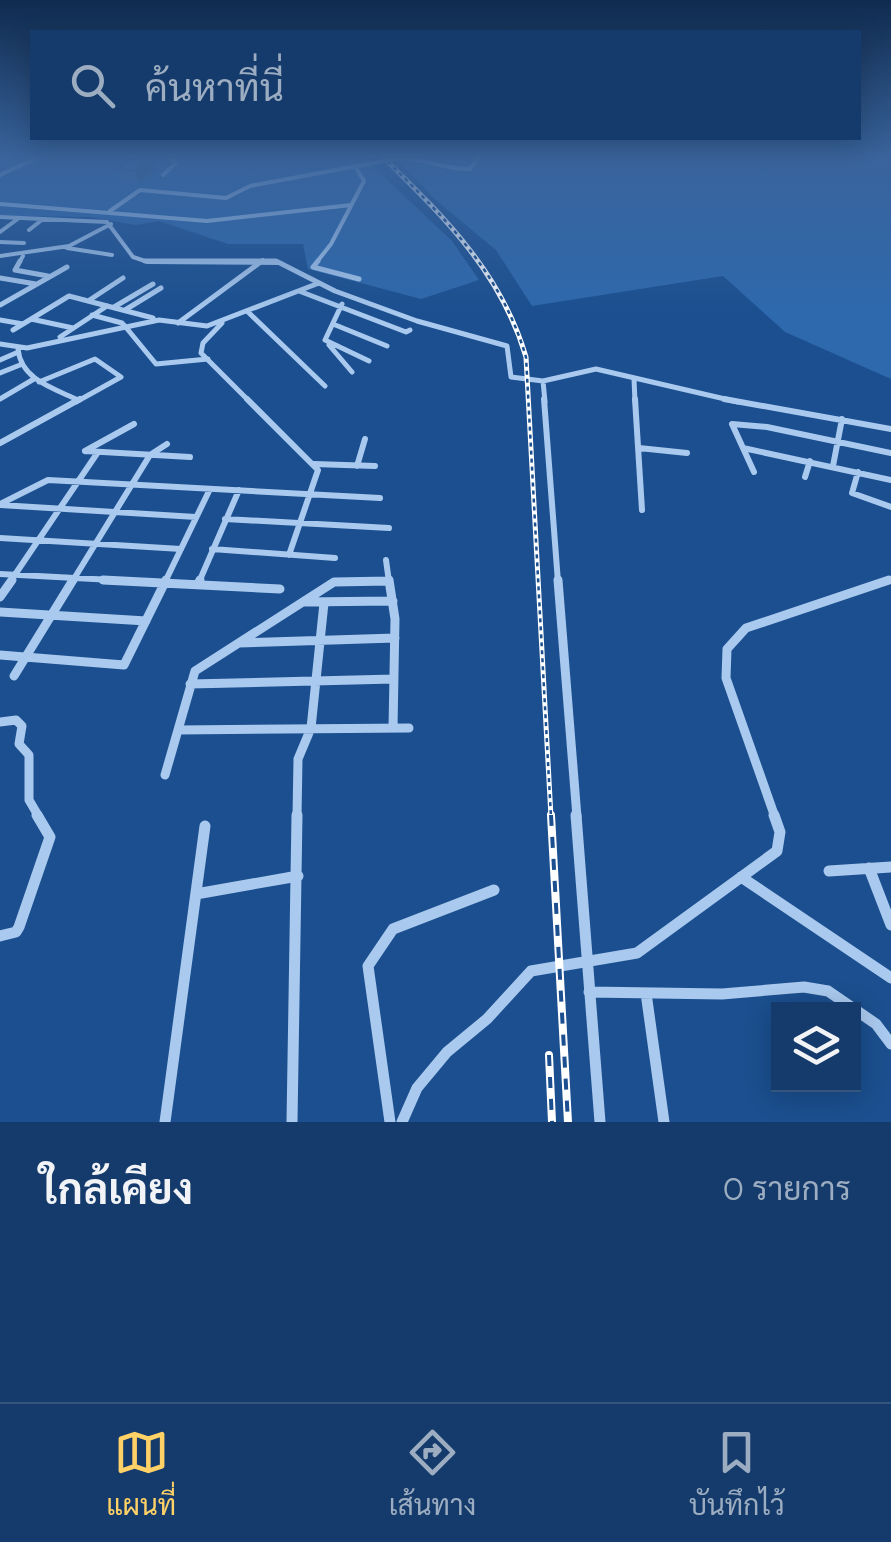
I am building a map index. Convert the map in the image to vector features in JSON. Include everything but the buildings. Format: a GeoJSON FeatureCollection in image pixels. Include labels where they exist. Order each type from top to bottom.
{"type":"FeatureCollection","features":[{"type":"Feature","properties":{"kind":"street"},"geometry":{"type":"LineString","coordinates":[[59,208],[208,221],[329,208]]}},
{"type":"Feature","properties":{"kind":"street"},"geometry":{"type":"LineString","coordinates":[[109,212],[114,208]]}},
{"type":"Feature","properties":{"kind":"street"},"geometry":{"type":"LineString","coordinates":[[350,208],[331,244],[312,267],[359,279]]}},
{"type":"Feature","properties":{"kind":"street"},"geometry":{"type":"LineString","coordinates":[[0,217],[110,224]]}},
{"type":"Feature","properties":{"kind":"street"},"geometry":{"type":"LineString","coordinates":[[0,232],[19,218]]}},
{"type":"Feature","properties":{"kind":"street"},"geometry":{"type":"LineString","coordinates":[[30,230],[43,219]]}},
{"type":"Feature","properties":{"kind":"street"},"geometry":{"type":"LineString","coordinates":[[65,247],[110,224]]}},
{"type":"Feature","properties":{"kind":"street"},"geometry":{"type":"LineString","coordinates":[[110,224],[133,257],[148,262],[265,259],[417,321],[507,346],[511,377],[542,381],[596,369],[695,394],[891,429]]}},
{"type":"Feature","properties":{"kind":"street"},"geometry":{"type":"LineString","coordinates":[[0,242],[24,243]]}},
{"type":"Feature","properties":{"kind":"street"},"geometry":{"type":"LineString","coordinates":[[0,256],[65,247],[112,256]]}},
{"type":"Feature","properties":{"kind":"street"},"geometry":{"type":"LineString","coordinates":[[23,256],[14,269],[50,276]]}},
{"type":"Feature","properties":{"kind":"street"},"geometry":{"type":"LineString","coordinates":[[178,323],[265,259]]}},
{"type":"Feature","properties":{"kind":"street"},"geometry":{"type":"LineString","coordinates":[[0,305],[67,266]]}},
{"type":"Feature","properties":{"kind":"street"},"geometry":{"type":"LineString","coordinates":[[0,278],[36,284]]}},
{"type":"Feature","properties":{"kind":"street"},"geometry":{"type":"LineString","coordinates":[[88,301],[123,278]]}},
{"type":"Feature","properties":{"kind":"street"},"geometry":{"type":"LineString","coordinates":[[13,330],[69,296],[159,320],[207,326],[318,283]]}},
{"type":"Feature","properties":{"kind":"street"},"geometry":{"type":"LineString","coordinates":[[60,337],[153,284]]}},
{"type":"Feature","properties":{"kind":"street"},"geometry":{"type":"LineString","coordinates":[[124,310],[162,288]]}},
{"type":"Feature","properties":{"kind":"street"},"geometry":{"type":"LineString","coordinates":[[302,290],[384,322]]}},
{"type":"Feature","properties":{"kind":"street"},"geometry":{"type":"LineString","coordinates":[[326,340],[340,305]]}},
{"type":"Feature","properties":{"kind":"street"},"geometry":{"type":"LineString","coordinates":[[333,323],[354,311]]}},
{"type":"Feature","properties":{"kind":"street"},"geometry":{"type":"LineString","coordinates":[[248,312],[325,386]]}},
{"type":"Feature","properties":{"kind":"street"},"geometry":{"type":"LineString","coordinates":[[92,316],[123,324],[156,364],[208,359]]}},
{"type":"Feature","properties":{"kind":"street"},"geometry":{"type":"LineString","coordinates":[[32,319],[73,328]]}},
{"type":"Feature","properties":{"kind":"street"},"geometry":{"type":"LineString","coordinates":[[0,320],[23,324]]}},
{"type":"Feature","properties":{"kind":"street"},"geometry":{"type":"LineString","coordinates":[[0,360],[17,351],[123,324],[159,320]]}},
{"type":"Feature","properties":{"kind":"street"},"geometry":{"type":"LineString","coordinates":[[222,323],[200,348],[318,470],[290,555]]}},
{"type":"Feature","properties":{"kind":"street"},"geometry":{"type":"LineString","coordinates":[[333,323],[387,346]]}},
{"type":"Feature","properties":{"kind":"street"},"geometry":{"type":"LineString","coordinates":[[326,340],[370,361]]}},
{"type":"Feature","properties":{"kind":"street"},"geometry":{"type":"LineString","coordinates":[[326,340],[352,372]]}},
{"type":"Feature","properties":{"kind":"street"},"geometry":{"type":"LineString","coordinates":[[0,345],[17,351]]}},
{"type":"Feature","properties":{"kind":"street"},"geometry":{"type":"LineString","coordinates":[[17,351],[20,366],[37,380],[76,399]]}},
{"type":"Feature","properties":{"kind":"street"},"geometry":{"type":"LineString","coordinates":[[0,400],[37,380],[95,359],[120,374],[118,380],[76,399],[0,443]]}},
{"type":"Feature","properties":{"kind":"street"},"geometry":{"type":"LineString","coordinates":[[0,373],[20,366]]}},
{"type":"Feature","properties":{"kind":"street"},"geometry":{"type":"LineString","coordinates":[[634,379],[642,510]]}},
{"type":"Feature","properties":{"kind":"street"},"geometry":{"type":"LineString","coordinates":[[542,381],[600,1122]]}},
{"type":"Feature","properties":{"kind":"street"},"geometry":{"type":"LineString","coordinates":[[833,466],[842,419]]}},
{"type":"Feature","properties":{"kind":"street"},"geometry":{"type":"LineString","coordinates":[[134,424],[86,451],[190,458]]}},
{"type":"Feature","properties":{"kind":"street"},"geometry":{"type":"LineString","coordinates":[[754,472],[732,424],[891,453]]}},
{"type":"Feature","properties":{"kind":"street"},"geometry":{"type":"LineString","coordinates":[[357,466],[365,439]]}},
{"type":"Feature","properties":{"kind":"street"},"geometry":{"type":"LineString","coordinates":[[14,676],[150,455],[168,444]]}},
{"type":"Feature","properties":{"kind":"street"},"geometry":{"type":"LineString","coordinates":[[638,448],[687,454]]}},
{"type":"Feature","properties":{"kind":"street"},"geometry":{"type":"LineString","coordinates":[[744,448],[891,480]]}},
{"type":"Feature","properties":{"kind":"street"},"geometry":{"type":"LineString","coordinates":[[0,598],[98,452]]}},
{"type":"Feature","properties":{"kind":"street"},"geometry":{"type":"LineString","coordinates":[[805,477],[810,460]]}},
{"type":"Feature","properties":{"kind":"street"},"geometry":{"type":"LineString","coordinates":[[314,464],[375,466]]}},
{"type":"Feature","properties":{"kind":"street"},"geometry":{"type":"LineString","coordinates":[[858,472],[852,493],[891,507]]}},
{"type":"Feature","properties":{"kind":"street"},"geometry":{"type":"LineString","coordinates":[[0,505],[48,480],[380,498]]}},
{"type":"Feature","properties":{"kind":"street"},"geometry":{"type":"LineString","coordinates":[[0,656],[124,666],[210,489]]}},
{"type":"Feature","properties":{"kind":"street"},"geometry":{"type":"LineString","coordinates":[[198,584],[238,490]]}},
{"type":"Feature","properties":{"kind":"street"},"geometry":{"type":"LineString","coordinates":[[0,505],[196,517]]}},
{"type":"Feature","properties":{"kind":"street"},"geometry":{"type":"LineString","coordinates":[[225,519],[389,528]]}},
{"type":"Feature","properties":{"kind":"street"},"geometry":{"type":"LineString","coordinates":[[0,538],[181,549]]}},
{"type":"Feature","properties":{"kind":"street"},"geometry":{"type":"LineString","coordinates":[[212,550],[335,558]]}},
{"type":"Feature","properties":{"kind":"street"},"geometry":{"type":"LineString","coordinates":[[386,560],[395,638],[393,728]]}},
{"type":"Feature","properties":{"kind":"street"},"geometry":{"type":"LineString","coordinates":[[0,574],[280,588]]}},
{"type":"Feature","properties":{"kind":"street"},"geometry":{"type":"LineString","coordinates":[[402,1122],[417,1088],[437,1064],[487,1019],[531,970],[637,953],[777,851],[780,832],[726,678],[727,649],[746,628],[780,613],[891,579]]}},
{"type":"Feature","properties":{"kind":"street"},"geometry":{"type":"LineString","coordinates":[[165,775],[195,671],[334,582],[390,581]]}},
{"type":"Feature","properties":{"kind":"street"},"geometry":{"type":"LineString","coordinates":[[302,602],[393,601]]}},
{"type":"Feature","properties":{"kind":"street"},"geometry":{"type":"LineString","coordinates":[[292,1122],[298,759],[311,728],[324,603]]}},
{"type":"Feature","properties":{"kind":"street"},"geometry":{"type":"LineString","coordinates":[[0,612],[146,621]]}},
{"type":"Feature","properties":{"kind":"street"},"geometry":{"type":"LineString","coordinates":[[236,643],[395,638]]}},
{"type":"Feature","properties":{"kind":"street"},"geometry":{"type":"LineString","coordinates":[[190,684],[394,680]]}},
{"type":"Feature","properties":{"kind":"street"},"geometry":{"type":"LineString","coordinates":[[0,722],[16,720],[22,726],[19,744],[29,755],[29,800],[50,837],[20,927],[0,936]]}},
{"type":"Feature","properties":{"kind":"street"},"geometry":{"type":"LineString","coordinates":[[178,730],[409,728]]}},
{"type":"Feature","properties":{"kind":"street"},"geometry":{"type":"LineString","coordinates":[[166,1122],[205,826]]}},
{"type":"Feature","properties":{"kind":"street"},"geometry":{"type":"LineString","coordinates":[[829,871],[891,867]]}},
{"type":"Feature","properties":{"kind":"street"},"geometry":{"type":"LineString","coordinates":[[868,868],[891,925]]}},
{"type":"Feature","properties":{"kind":"street"},"geometry":{"type":"LineString","coordinates":[[196,894],[298,876]]}},
{"type":"Feature","properties":{"kind":"street"},"geometry":{"type":"LineString","coordinates":[[741,877],[891,978]]}},
{"type":"Feature","properties":{"kind":"street"},"geometry":{"type":"LineString","coordinates":[[390,1122],[368,966],[393,929],[494,890]]}},
{"type":"Feature","properties":{"kind":"street"},"geometry":{"type":"LineString","coordinates":[[589,992],[722,994],[804,987],[828,991],[876,1024],[891,1044]]}},
{"type":"Feature","properties":{"kind":"street"},"geometry":{"type":"LineString","coordinates":[[646,993],[664,1122]]}},
{"type":"Feature","properties":{"kind":"shaded area"},"geometry":{"type":"Polygon","coordinates":[[[0,208],[417,208],[452,241],[479,280],[421,299],[308,269],[303,244],[228,244],[159,221],[136,225],[90,217],[0,216],[0,208]]]}},
{"type":"Feature","properties":{"kind":"shaded area"},"geometry":{"type":"Polygon","coordinates":[[[446,208],[891,208],[891,379],[785,332],[723,276],[532,306],[496,250],[446,208]]]}},
{"type":"Feature","properties":{"kind":"railway"},"geometry":{"type":"LineString","coordinates":[[434,208],[486,272],[502,298],[526,357],[551,817]]}},
{"type":"Feature","properties":{"kind":"railway"},"geometry":{"type":"LineString","coordinates":[[551,815],[568,1122]]}},
{"type":"Feature","properties":{"kind":"railway"},"geometry":{"type":"LineString","coordinates":[[549,1055],[552,1122]]}}]}
